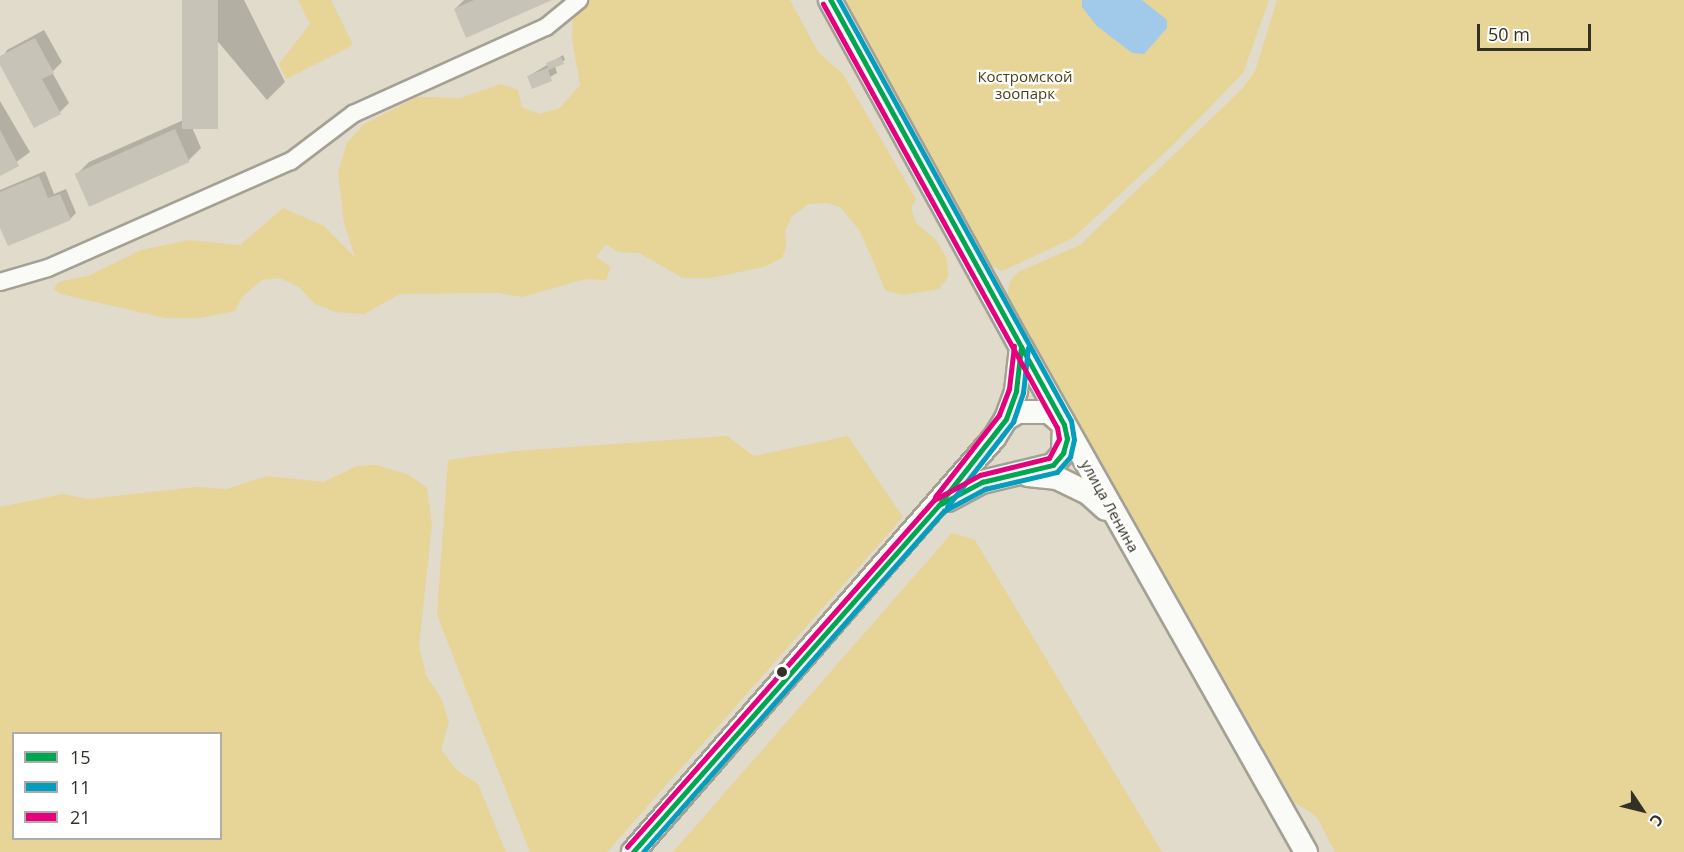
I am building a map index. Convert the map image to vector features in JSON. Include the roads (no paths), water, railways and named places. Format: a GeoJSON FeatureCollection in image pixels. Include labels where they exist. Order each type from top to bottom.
{"type":"FeatureCollection","features":[{"type":"Feature","properties":{"kind":"street"},"geometry":{"type":"LineString","coordinates":[[0,282],[48,268],[291,161],[353,114],[546,27],[579,0]]}},
{"type":"Feature","properties":{"kind":"street","name":"улица Ленина"},"geometry":{"type":"LineString","coordinates":[[830,0],[1020,347],[1306,852]]}},
{"type":"Feature","properties":{"kind":"street"},"geometry":{"type":"LineString","coordinates":[[633,852],[939,505],[1006,419],[1016,391],[1020,347]]}},
{"type":"Feature","properties":{"kind":"street"},"geometry":{"type":"LineString","coordinates":[[939,505],[982,482],[1053,465],[1063,453],[1065,425],[1049,412],[1034,409],[1018,412],[1006,419]]}},
{"type":"Feature","properties":{"kind":"street"},"geometry":{"type":"LineString","coordinates":[[1014,474],[1057,478],[1088,493],[1118,520]]}},
{"type":"Feature","properties":{"kind":"water"},"geometry":{"type":"Polygon","coordinates":[[[1082,0],[1142,0],[1167,20],[1167,28],[1144,54],[1132,53],[1097,26],[1082,7],[1082,0]]]}},
{"type":"Feature","properties":{"kind":"park label","name":"Костромской зоопарк"},"geometry":{"type":"Point","coordinates":[1025,84]}}]}
